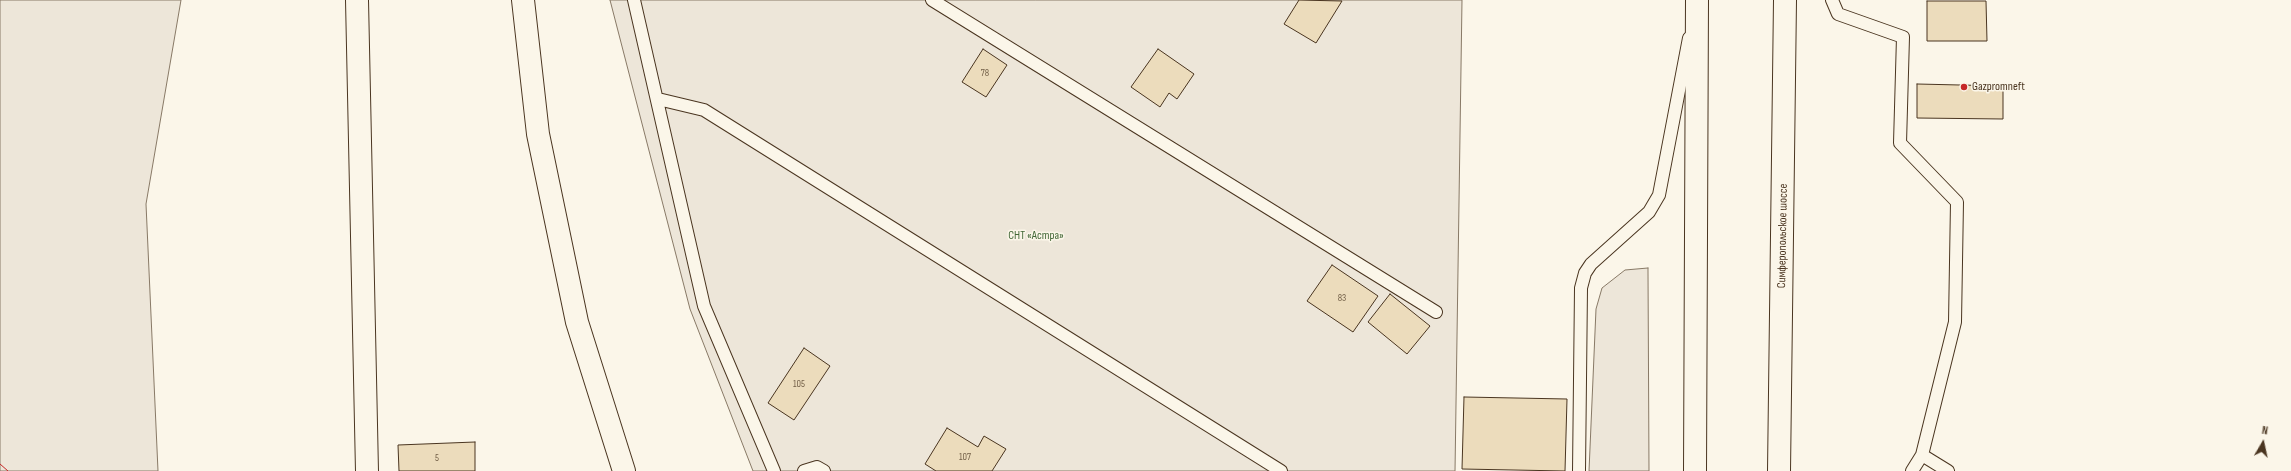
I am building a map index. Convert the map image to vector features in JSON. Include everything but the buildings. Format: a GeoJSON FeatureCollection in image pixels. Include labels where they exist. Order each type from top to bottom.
{"type":"FeatureCollection","features":[{"type":"Feature","properties":{"kind":"main road"},"geometry":{"type":"LineString","coordinates":[[357,0],[367,471]]}},
{"type":"Feature","properties":{"kind":"main road"},"geometry":{"type":"LineString","coordinates":[[523,0],[538,134],[576,314],[624,471]]}},
{"type":"Feature","properties":{"kind":"main road"},"geometry":{"type":"LineString","coordinates":[[1695,471],[1697,0]]}},
{"type":"Feature","properties":{"kind":"main road","name":"Симферопольское шоссе"},"geometry":{"type":"LineString","coordinates":[[1779,471],[1785,0]]}},
{"type":"Feature","properties":{"kind":"lane"},"geometry":{"type":"LineString","coordinates":[[634,0],[658,99],[704,306],[774,471]]}},
{"type":"Feature","properties":{"kind":"lane"},"geometry":{"type":"LineString","coordinates":[[932,0],[1436,312]]}},
{"type":"Feature","properties":{"kind":"lane"},"geometry":{"type":"LineString","coordinates":[[1579,471],[1581,288],[1591,264],[1649,212],[1659,195],[1697,0]]}},
{"type":"Feature","properties":{"kind":"lane"},"geometry":{"type":"LineString","coordinates":[[1832,0],[1838,14],[1903,37],[1900,143],[1957,202],[1954,322],[1922,455],[1912,471]]}},
{"type":"Feature","properties":{"kind":"lane"},"geometry":{"type":"LineString","coordinates":[[658,99],[704,110],[1281,471]]}},
{"type":"Feature","properties":{"kind":"lane"},"geometry":{"type":"LineString","coordinates":[[1922,455],[1948,471]]}},
{"type":"Feature","properties":{"kind":"lane"},"geometry":{"type":"LineString","coordinates":[[804,471],[817,467],[824,471]]}},
{"type":"Feature","properties":{"kind":"green space"},"geometry":{"type":"Polygon","coordinates":[[[0,0],[181,0],[146,204],[158,471],[0,471],[0,0]]]}},
{"type":"Feature","properties":{"kind":"green space","name":"СНТ «Астра»"},"geometry":{"type":"Polygon","coordinates":[[[610,0],[1462,0],[1455,471],[753,471],[690,309],[610,0]]]}},
{"type":"Feature","properties":{"kind":"green space"},"geometry":{"type":"Polygon","coordinates":[[[1648,268],[1649,471],[1589,471],[1596,309],[1602,288],[1625,270],[1648,268]]]}},
{"type":"Feature","properties":{"kind":"power"},"geometry":{"type":"LineString","coordinates":[[0,464],[8,471]]}},
{"type":"Feature","properties":{"kind":"place","name":"Gazpromneft"},"geometry":{"type":"Point","coordinates":[1964,87]}}]}
